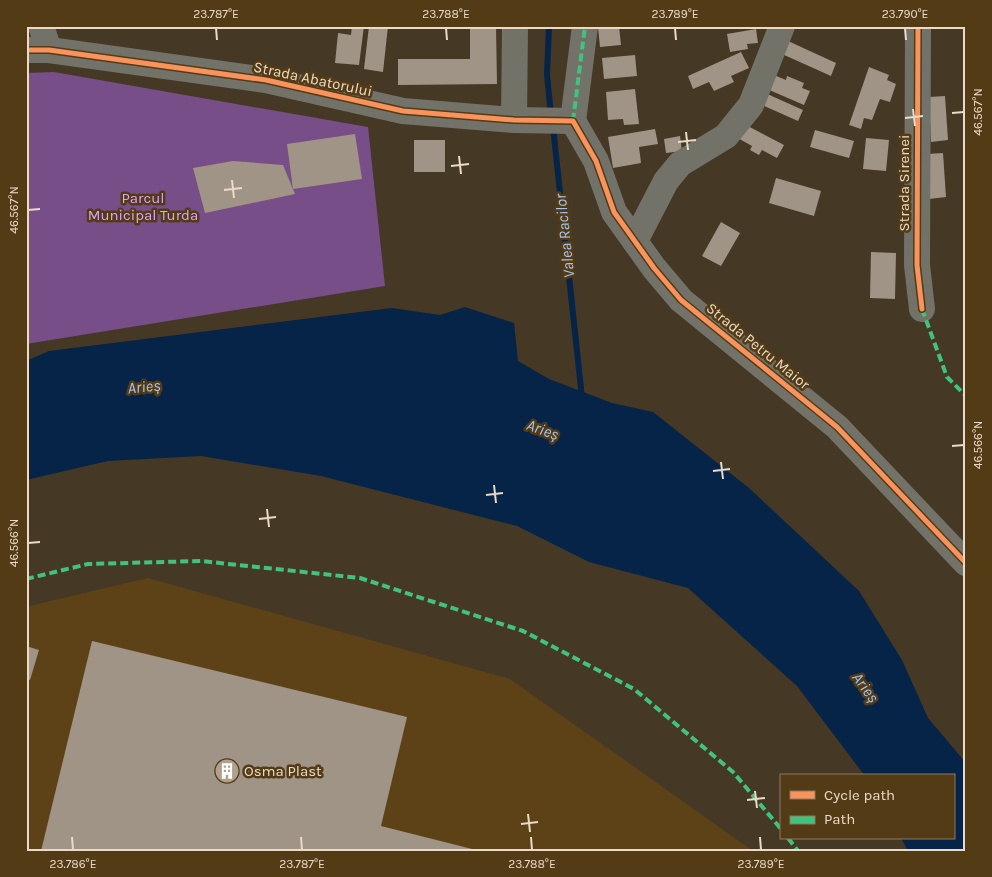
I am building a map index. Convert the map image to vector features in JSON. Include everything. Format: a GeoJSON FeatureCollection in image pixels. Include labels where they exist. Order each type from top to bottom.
{"type":"FeatureCollection","features":[{"type":"Feature","properties":{"kind":"street"},"geometry":{"type":"LineString","coordinates":[[514,120],[515,26]]}},
{"type":"Feature","properties":{"kind":"street"},"geometry":{"type":"LineString","coordinates":[[573,121],[585,26]]}},
{"type":"Feature","properties":{"kind":"street"},"geometry":{"type":"LineString","coordinates":[[635,241],[671,175],[680,164],[726,136],[751,105],[782,26]]}},
{"type":"Feature","properties":{"kind":"street","name":"Strada Sirenei"},"geometry":{"type":"LineString","coordinates":[[918,26],[917,265],[922,309]]}},
{"type":"Feature","properties":{"kind":"street","name":"Strada Abatorului"},"geometry":{"type":"LineString","coordinates":[[39,42],[266,80],[402,111],[514,120],[573,121]]}},
{"type":"Feature","properties":{"kind":"street","name":"Strada Petru Maior"},"geometry":{"type":"LineString","coordinates":[[573,121],[596,161],[614,212],[682,300],[837,426],[966,563]]}},
{"type":"Feature","properties":{"kind":"shaded area"},"geometry":{"type":"Polygon","coordinates":[[[148,578],[510,679],[753,851],[26,851],[26,619],[29,606],[148,578]]]}},
{"type":"Feature","properties":{"kind":"green space","name":"Parcul Municipal Turda"},"geometry":{"type":"Polygon","coordinates":[[[54,72],[368,127],[385,286],[26,344],[26,73],[54,72]]]}},
{"type":"Feature","properties":{"kind":"water","name":"Arieș"},"geometry":{"type":"Polygon","coordinates":[[[465,307],[514,323],[518,361],[549,379],[612,403],[653,412],[749,488],[859,591],[902,660],[928,718],[966,763],[966,851],[908,851],[902,840],[954,840],[954,774],[863,774],[797,686],[688,588],[589,562],[517,526],[321,476],[201,456],[108,461],[26,480],[26,361],[49,351],[392,308],[440,315],[465,307]]]}},
{"type":"Feature","properties":{"kind":"building"},"geometry":{"type":"Polygon","coordinates":[[[352,26],[364,26],[359,65],[335,63],[338,33],[351,35],[352,26]]]}},
{"type":"Feature","properties":{"kind":"building"},"geometry":{"type":"Polygon","coordinates":[[[369,26],[388,26],[383,72],[364,69],[369,26]]]}},
{"type":"Feature","properties":{"kind":"building"},"geometry":{"type":"Polygon","coordinates":[[[470,26],[496,26],[497,84],[398,85],[398,59],[470,59],[470,26]]]}},
{"type":"Feature","properties":{"kind":"building"},"geometry":{"type":"Polygon","coordinates":[[[619,26],[621,45],[600,47],[598,27],[619,26]]]}},
{"type":"Feature","properties":{"kind":"building"},"geometry":{"type":"Polygon","coordinates":[[[756,29],[758,43],[747,44],[748,49],[730,52],[727,34],[756,29]]]}},
{"type":"Feature","properties":{"kind":"building"},"geometry":{"type":"Polygon","coordinates":[[[788,41],[836,63],[831,76],[782,54],[788,41]]]}},
{"type":"Feature","properties":{"kind":"building"},"geometry":{"type":"Polygon","coordinates":[[[741,52],[749,68],[731,76],[734,82],[714,91],[709,82],[693,89],[688,76],[741,52]]]}},
{"type":"Feature","properties":{"kind":"building"},"geometry":{"type":"Polygon","coordinates":[[[635,55],[637,76],[604,79],[602,58],[635,55]]]}},
{"type":"Feature","properties":{"kind":"building"},"geometry":{"type":"Polygon","coordinates":[[[869,67],[889,75],[887,80],[896,84],[890,102],[880,99],[872,120],[864,118],[861,129],[849,125],[869,67]]]}},
{"type":"Feature","properties":{"kind":"building"},"geometry":{"type":"Polygon","coordinates":[[[774,75],[786,80],[787,76],[804,83],[802,88],[810,91],[804,105],[767,89],[774,75]]]}},
{"type":"Feature","properties":{"kind":"building"},"geometry":{"type":"Polygon","coordinates":[[[635,89],[639,124],[624,125],[623,119],[608,120],[606,92],[635,89]]]}},
{"type":"Feature","properties":{"kind":"building"},"geometry":{"type":"Polygon","coordinates":[[[765,93],[803,110],[798,121],[760,104],[765,93]]]}},
{"type":"Feature","properties":{"kind":"building"},"geometry":{"type":"Polygon","coordinates":[[[945,96],[948,140],[931,142],[929,97],[945,96]]]}},
{"type":"Feature","properties":{"kind":"building"},"geometry":{"type":"Polygon","coordinates":[[[744,124],[784,145],[777,158],[762,150],[759,155],[750,150],[752,146],[736,137],[744,124]]]}},
{"type":"Feature","properties":{"kind":"building"},"geometry":{"type":"Polygon","coordinates":[[[655,129],[658,144],[639,147],[641,163],[613,168],[608,137],[655,129]]]}},
{"type":"Feature","properties":{"kind":"building"},"geometry":{"type":"Polygon","coordinates":[[[815,130],[854,141],[849,158],[810,147],[815,130]]]}},
{"type":"Feature","properties":{"kind":"building"},"geometry":{"type":"Polygon","coordinates":[[[355,134],[362,179],[293,189],[287,144],[355,134]]]}},
{"type":"Feature","properties":{"kind":"building"},"geometry":{"type":"Polygon","coordinates":[[[680,136],[682,151],[666,153],[664,139],[680,136]]]}},
{"type":"Feature","properties":{"kind":"building"},"geometry":{"type":"Polygon","coordinates":[[[866,138],[889,140],[886,171],[863,169],[866,138]]]}},
{"type":"Feature","properties":{"kind":"building"},"geometry":{"type":"Polygon","coordinates":[[[414,140],[445,140],[445,172],[414,172],[414,140]]]}},
{"type":"Feature","properties":{"kind":"building"},"geometry":{"type":"Polygon","coordinates":[[[943,153],[946,197],[929,199],[927,154],[943,153]]]}},
{"type":"Feature","properties":{"kind":"building"},"geometry":{"type":"Polygon","coordinates":[[[233,161],[283,165],[295,194],[205,213],[193,168],[233,161]]]}},
{"type":"Feature","properties":{"kind":"building"},"geometry":{"type":"Polygon","coordinates":[[[776,178],[821,191],[814,216],[769,203],[776,178]]]}},
{"type":"Feature","properties":{"kind":"building"},"geometry":{"type":"Polygon","coordinates":[[[721,222],[740,233],[721,266],[702,256],[721,222]]]}},
{"type":"Feature","properties":{"kind":"building"},"geometry":{"type":"Polygon","coordinates":[[[871,252],[896,253],[895,299],[870,298],[871,252]]]}},
{"type":"Feature","properties":{"kind":"building","name":"Osma Plast"},"geometry":{"type":"Polygon","coordinates":[[[92,641],[407,717],[381,826],[480,851],[41,851],[92,641]]]}},
{"type":"Feature","properties":{"kind":"building"},"geometry":{"type":"Polygon","coordinates":[[[26,646],[39,650],[30,680],[26,679],[26,646]]]}},
{"type":"Feature","properties":{"kind":"waterway","name":"Valea Racilor"},"geometry":{"type":"LineString","coordinates":[[549,26],[547,75],[551,115]]}},
{"type":"Feature","properties":{"kind":"waterway","name":"Valea Racilor"},"geometry":{"type":"LineString","coordinates":[[553,127],[582,398]]}},
{"type":"Feature","properties":{"kind":"marked path"},"geometry":{"type":"LineString","coordinates":[[573,121],[585,26]]}},
{"type":"Feature","properties":{"kind":"marked path"},"geometry":{"type":"LineString","coordinates":[[922,309],[947,377],[966,396]]}},
{"type":"Feature","properties":{"kind":"marked path"},"geometry":{"type":"LineString","coordinates":[[26,579],[88,564],[201,561],[360,578],[523,631],[634,689],[733,772],[780,828]]}},
{"type":"Feature","properties":{"kind":"marked path"},"geometry":{"type":"LineString","coordinates":[[790,840],[798,851]]}},
{"type":"Feature","properties":{"kind":"cycle path"},"geometry":{"type":"LineString","coordinates":[[918,26],[917,265],[922,309]]}},
{"type":"Feature","properties":{"kind":"cycle path"},"geometry":{"type":"LineString","coordinates":[[26,50],[49,50],[266,80],[403,111],[514,120],[573,121],[596,161],[614,212],[654,268],[681,300],[837,427],[966,563]]}},
{"type":"Feature","properties":{"kind":"place","name":"Osma Plast"},"geometry":{"type":"Point","coordinates":[227,771]}}]}
